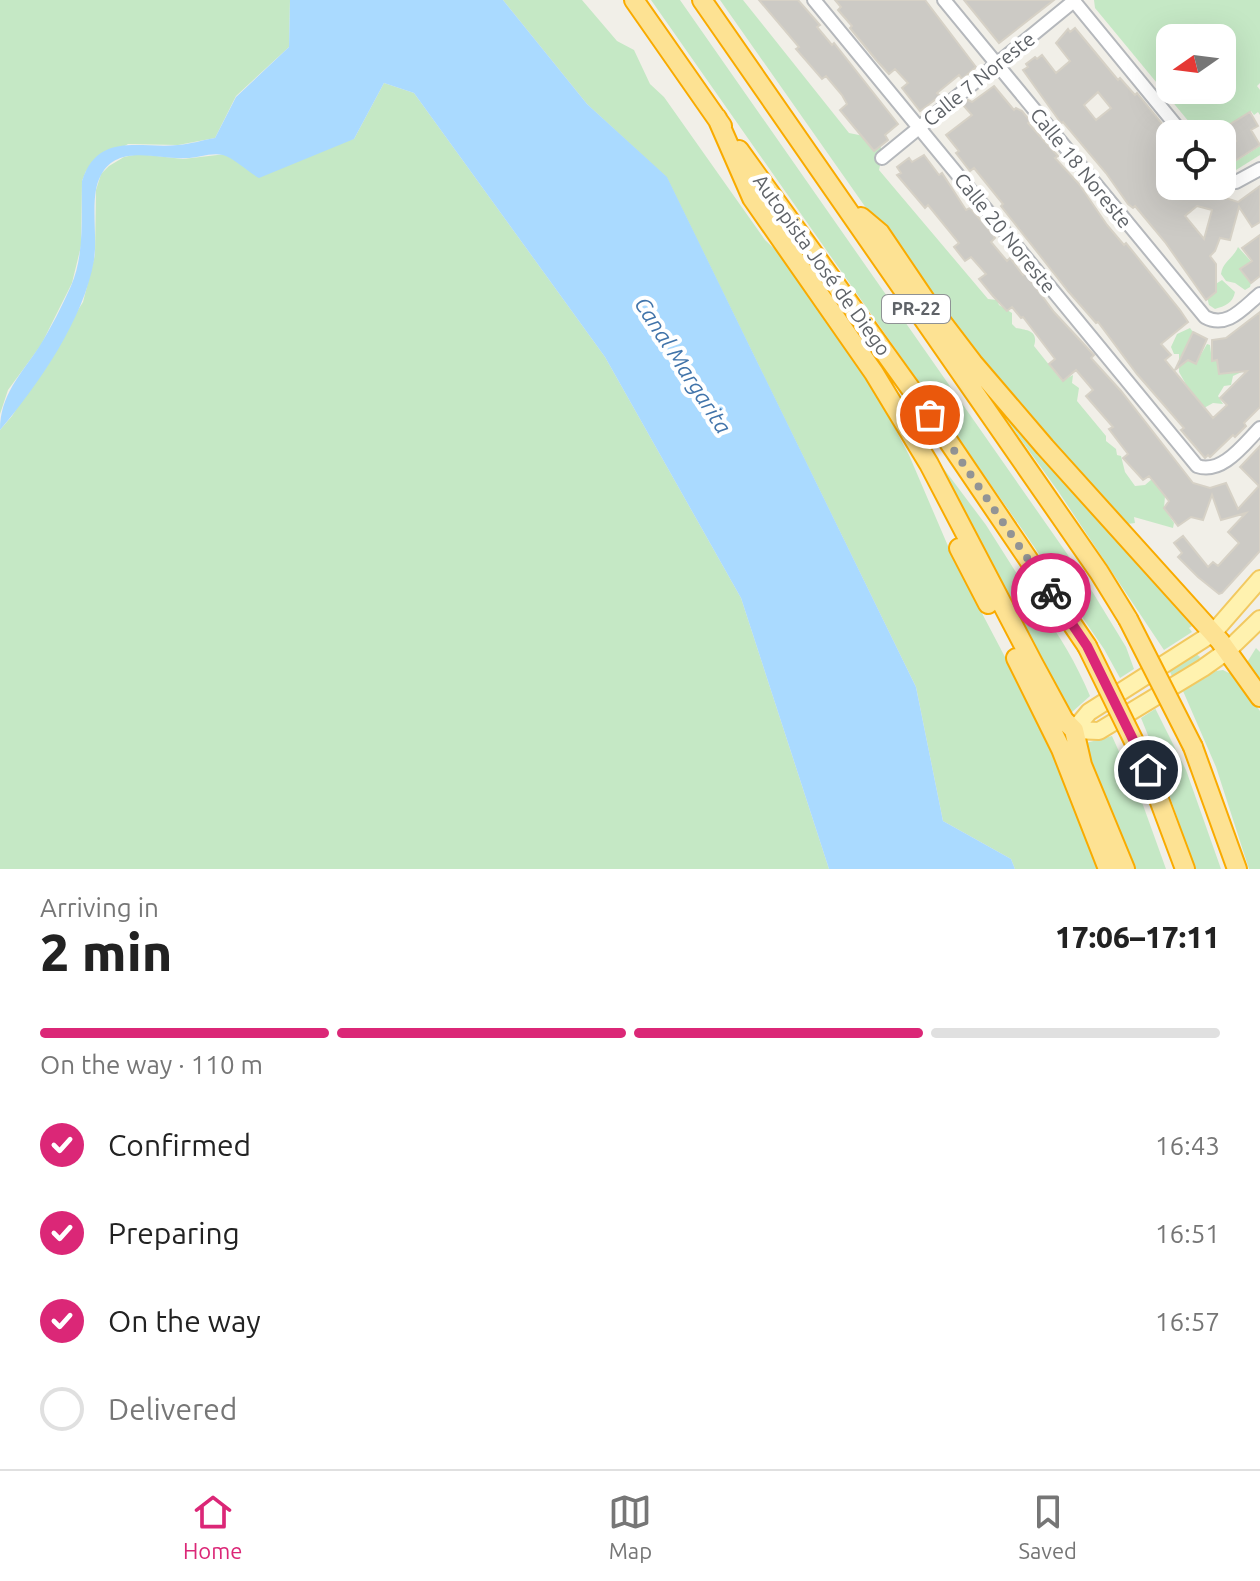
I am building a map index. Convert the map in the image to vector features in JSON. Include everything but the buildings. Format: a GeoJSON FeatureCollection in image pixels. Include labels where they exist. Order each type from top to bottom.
{"type":"FeatureCollection","features":[{"type":"Feature","properties":{"kind":"highway","name":"Autopista José de Diego"},"geometry":{"type":"LineString","coordinates":[[634,0],[961,459],[1087,646],[1148,770],[1185,869]]}},
{"type":"Feature","properties":{"kind":"highway","name":"PR-22"},"geometry":{"type":"LineString","coordinates":[[702,0],[1099,572],[1128,619],[1193,747],[1237,869]]}},
{"type":"Feature","properties":{"kind":"highway"},"geometry":{"type":"LineString","coordinates":[[717,118],[752,198],[874,373],[929,464],[1058,709],[1074,730],[1082,765],[1125,869]]}},
{"type":"Feature","properties":{"kind":"highway"},"geometry":{"type":"LineString","coordinates":[[843,202],[880,233],[973,363],[1213,633],[1260,697]]}},
{"type":"Feature","properties":{"kind":"highway"},"geometry":{"type":"LineString","coordinates":[[874,373],[886,403],[1061,749],[1108,869]]}},
{"type":"Feature","properties":{"kind":"main road"},"geometry":{"type":"LineString","coordinates":[[1074,730],[1089,712],[1213,633],[1260,579]]}},
{"type":"Feature","properties":{"kind":"main road"},"geometry":{"type":"LineString","coordinates":[[1074,730],[1099,731],[1227,651],[1260,619]]}},
{"type":"Feature","properties":{"kind":"street","name":"Calle 20 Noreste"},"geometry":{"type":"LineString","coordinates":[[814,0],[1197,466],[1208,469],[1219,466],[1260,428]]}},
{"type":"Feature","properties":{"kind":"street","name":"Calle 18 Noreste"},"geometry":{"type":"LineString","coordinates":[[944,0],[1199,312],[1212,321],[1226,321],[1260,294]]}},
{"type":"Feature","properties":{"kind":"street","name":"Calle 7 Noreste"},"geometry":{"type":"LineString","coordinates":[[882,158],[1074,0]]}},
{"type":"Feature","properties":{"kind":"street"},"geometry":{"type":"LineString","coordinates":[[1074,0],[1172,120]]}},
{"type":"Feature","properties":{"kind":"street"},"geometry":{"type":"LineString","coordinates":[[1236,182],[1260,169]]}},
{"type":"Feature","properties":{"kind":"green space"},"geometry":{"type":"Polygon","coordinates":[[[0,0],[290,0],[289,47],[236,96],[215,138],[178,145],[128,144],[86,171],[82,181],[81,246],[72,283],[41,345],[8,390],[0,414],[0,0]]]}},
{"type":"Feature","properties":{"kind":"green space"},"geometry":{"type":"Polygon","coordinates":[[[503,0],[582,0],[617,41],[634,50],[650,84],[664,97],[765,240],[784,258],[857,361],[909,455],[954,560],[1047,737],[1100,869],[1015,869],[1011,859],[943,821],[916,687],[667,178],[587,104],[503,0]]]}},
{"type":"Feature","properties":{"kind":"green space"},"geometry":{"type":"Polygon","coordinates":[[[651,0],[680,0],[1084,578],[1126,647],[1134,669],[1120,678],[1104,649],[1024,532],[651,0]]]}},
{"type":"Feature","properties":{"kind":"green space"},"geometry":{"type":"Polygon","coordinates":[[[720,0],[743,0],[849,133],[864,136],[874,150],[880,146],[883,152],[879,170],[988,299],[997,300],[999,305],[1012,313],[1012,324],[1016,328],[1033,334],[1034,346],[1062,381],[1073,375],[1072,383],[1079,388],[1077,401],[1106,436],[1106,441],[1116,449],[1117,455],[1121,456],[1125,472],[1135,486],[1145,485],[1152,479],[1165,496],[1164,508],[1174,523],[1173,528],[1134,517],[1135,523],[1120,525],[937,309],[720,0]]]}},
{"type":"Feature","properties":{"kind":"green space"},"geometry":{"type":"Polygon","coordinates":[[[1094,0],[1260,0],[1260,83],[1257,86],[1260,90],[1260,115],[1258,112],[1254,115],[1251,111],[1236,120],[1187,120],[1174,104],[1236,104],[1236,24],[1156,24],[1156,82],[1095,8],[1094,0]]]}},
{"type":"Feature","properties":{"kind":"green space"},"geometry":{"type":"Polygon","coordinates":[[[384,83],[414,93],[605,357],[741,598],[829,869],[0,869],[0,430],[12,416],[83,302],[95,255],[96,190],[101,174],[124,157],[139,154],[183,159],[354,139],[384,83]]]}},
{"type":"Feature","properties":{"kind":"green space"},"geometry":{"type":"Polygon","coordinates":[[[1260,146],[1260,155],[1236,170],[1236,161],[1260,146]]]}},
{"type":"Feature","properties":{"kind":"green space"},"geometry":{"type":"Polygon","coordinates":[[[1238,247],[1258,269],[1250,262],[1241,269],[1251,283],[1245,290],[1226,281],[1221,274],[1238,247]]]}},
{"type":"Feature","properties":{"kind":"green space"},"geometry":{"type":"Polygon","coordinates":[[[1222,280],[1235,292],[1228,304],[1215,309],[1209,305],[1207,297],[1214,285],[1222,280]]]}},
{"type":"Feature","properties":{"kind":"green space"},"geometry":{"type":"Polygon","coordinates":[[[1190,328],[1193,332],[1182,356],[1196,363],[1207,344],[1210,345],[1212,361],[1217,360],[1219,374],[1246,370],[1233,376],[1231,385],[1224,386],[1218,396],[1223,404],[1213,403],[1204,408],[1184,391],[1188,388],[1179,372],[1179,354],[1174,354],[1171,347],[1177,334],[1190,328]]]}},
{"type":"Feature","properties":{"kind":"green space"},"geometry":{"type":"Polygon","coordinates":[[[983,387],[1192,626],[1189,628],[1192,632],[1164,650],[1058,491],[983,387]]]}},
{"type":"Feature","properties":{"kind":"green space"},"geometry":{"type":"Polygon","coordinates":[[[935,465],[941,465],[986,525],[1073,661],[1090,696],[1071,713],[1067,707],[1064,708],[935,465]]]}},
{"type":"Feature","properties":{"kind":"green space"},"geometry":{"type":"Polygon","coordinates":[[[1256,648],[1260,652],[1260,687],[1246,664],[1256,648]]]}},
{"type":"Feature","properties":{"kind":"green space"},"geometry":{"type":"Polygon","coordinates":[[[1195,653],[1200,657],[1197,663],[1173,678],[1168,668],[1195,653]]]}},
{"type":"Feature","properties":{"kind":"green space"},"geometry":{"type":"Polygon","coordinates":[[[1223,670],[1232,671],[1260,711],[1260,869],[1249,869],[1216,767],[1183,691],[1223,670]]]}},
{"type":"Feature","properties":{"kind":"green space"},"geometry":{"type":"Polygon","coordinates":[[[1153,704],[1186,770],[1221,869],[1195,869],[1141,718],[1155,709],[1153,704]]]}},
{"type":"Feature","properties":{"kind":"green space"},"geometry":{"type":"Polygon","coordinates":[[[1112,736],[1143,805],[1166,869],[1132,869],[1086,754],[1089,752],[1086,743],[1112,736]]]}},
{"type":"Feature","properties":{"kind":"water","name":"Canal Margarita"},"geometry":{"type":"Polygon","coordinates":[[[290,0],[503,0],[587,104],[667,177],[916,687],[943,821],[1011,859],[1015,869],[829,869],[741,598],[605,357],[414,93],[384,83],[354,139],[259,178],[232,159],[219,154],[186,158],[128,156],[108,165],[95,194],[94,260],[81,305],[44,372],[0,430],[8,395],[48,332],[75,274],[81,234],[82,181],[89,165],[98,155],[122,146],[178,145],[215,138],[236,97],[289,47],[290,0]]]}},
{"type":"Feature","properties":{"kind":"way so far"},"geometry":{"type":"LineString","coordinates":[[930,415],[1051,593]]}},
{"type":"Feature","properties":{"kind":"route"},"geometry":{"type":"LineString","coordinates":[[1051,593],[1087,646],[1148,770]]}}]}
